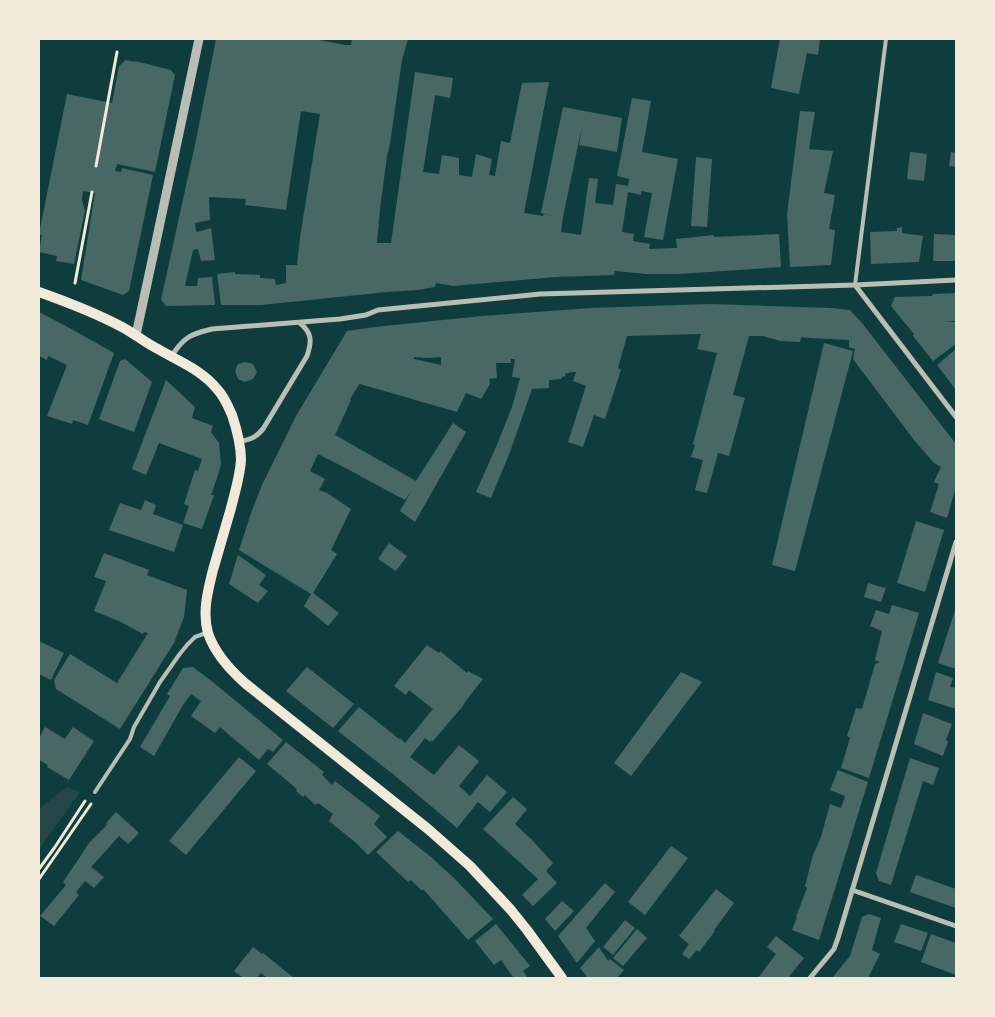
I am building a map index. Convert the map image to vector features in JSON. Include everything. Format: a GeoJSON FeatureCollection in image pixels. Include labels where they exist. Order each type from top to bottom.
{"type":"FeatureCollection","features":[{"type":"Feature","properties":{"kind":"main road"},"geometry":{"type":"LineString","coordinates":[[39,292],[85,309],[136,335],[154,348],[207,378],[218,390],[227,405],[240,442],[241,460],[238,483],[207,595],[206,615],[208,632],[215,648],[224,662],[246,684],[428,829],[470,866],[511,910],[562,978]]}},
{"type":"Feature","properties":{"kind":"street"},"geometry":{"type":"LineString","coordinates":[[136,335],[198,39]]}},
{"type":"Feature","properties":{"kind":"street"},"geometry":{"type":"LineString","coordinates":[[171,357],[179,344],[188,336],[200,332],[300,323],[366,315],[378,310],[540,294],[856,285],[956,280]]}},
{"type":"Feature","properties":{"kind":"street"},"geometry":{"type":"LineString","coordinates":[[856,285],[956,417]]}},
{"type":"Feature","properties":{"kind":"street"},"geometry":{"type":"LineString","coordinates":[[240,442],[256,437],[263,429],[307,356],[310,337],[300,323]]}},
{"type":"Feature","properties":{"kind":"street"},"geometry":{"type":"LineString","coordinates":[[810,978],[834,949],[838,938],[956,542]]}},
{"type":"Feature","properties":{"kind":"street"},"geometry":{"type":"LineString","coordinates":[[852,890],[956,926]]}},
{"type":"Feature","properties":{"kind":"lane"},"geometry":{"type":"LineString","coordinates":[[856,285],[886,39]]}},
{"type":"Feature","properties":{"kind":"lane"},"geometry":{"type":"LineString","coordinates":[[95,792],[130,739],[134,727],[178,655],[195,637],[208,632]]}},
{"type":"Feature","properties":{"kind":"path"},"geometry":{"type":"LineString","coordinates":[[96,166],[118,52]]}},
{"type":"Feature","properties":{"kind":"path"},"geometry":{"type":"LineString","coordinates":[[75,282],[92,192]]}},
{"type":"Feature","properties":{"kind":"path"},"geometry":{"type":"LineString","coordinates":[[39,869],[89,796],[95,792]]}},
{"type":"Feature","properties":{"kind":"path"},"geometry":{"type":"LineString","coordinates":[[39,879],[94,799],[95,792]]}},
{"type":"Feature","properties":{"kind":"shaded area"},"geometry":{"type":"Polygon","coordinates":[[[67,787],[80,792],[39,849],[39,809],[67,787]]]}},
{"type":"Feature","properties":{"kind":"building"},"geometry":{"type":"Polygon","coordinates":[[[216,39],[314,39],[351,45],[352,39],[408,39],[402,60],[387,156],[377,243],[391,243],[415,72],[453,78],[450,98],[435,95],[423,172],[439,174],[442,155],[459,158],[459,175],[472,177],[476,154],[492,159],[489,175],[495,176],[501,141],[510,143],[522,83],[549,82],[524,213],[555,216],[541,213],[563,107],[622,118],[617,152],[579,145],[582,126],[561,232],[581,235],[589,178],[598,179],[595,203],[613,205],[616,184],[628,186],[629,179],[617,176],[632,98],[651,101],[642,152],[678,159],[663,240],[644,237],[652,193],[641,191],[641,195],[628,192],[622,232],[634,234],[633,241],[650,244],[649,249],[677,248],[676,239],[714,235],[714,237],[779,234],[781,267],[679,274],[615,271],[614,275],[555,277],[453,286],[436,283],[435,287],[418,290],[261,305],[221,305],[217,274],[235,272],[235,274],[260,275],[260,278],[275,279],[276,285],[286,283],[286,265],[297,265],[320,114],[301,111],[286,210],[245,205],[246,199],[209,197],[210,220],[195,223],[197,232],[211,228],[215,260],[201,261],[198,249],[193,250],[185,286],[197,286],[198,278],[212,277],[215,305],[166,306],[161,300],[216,39]]]}},
{"type":"Feature","properties":{"kind":"building"},"geometry":{"type":"Polygon","coordinates":[[[780,39],[820,39],[818,55],[807,53],[799,94],[771,88],[780,39]]]}},
{"type":"Feature","properties":{"kind":"building"},"geometry":{"type":"Polygon","coordinates":[[[126,60],[171,70],[175,75],[155,172],[117,164],[115,171],[121,172],[122,168],[153,175],[129,291],[123,295],[81,280],[95,193],[83,191],[82,200],[85,211],[74,264],[56,261],[57,256],[39,252],[42,235],[39,234],[67,94],[112,103],[119,66],[126,60]]]}},
{"type":"Feature","properties":{"kind":"building"},"geometry":{"type":"Polygon","coordinates":[[[800,111],[815,112],[809,149],[833,151],[824,193],[835,195],[829,229],[835,230],[831,265],[790,267],[787,214],[800,111]]]}},
{"type":"Feature","properties":{"kind":"building"},"geometry":{"type":"Polygon","coordinates":[[[910,152],[927,154],[924,181],[907,179],[910,152]]]}},
{"type":"Feature","properties":{"kind":"building"},"geometry":{"type":"Polygon","coordinates":[[[951,152],[956,153],[956,167],[949,166],[951,152]]]}},
{"type":"Feature","properties":{"kind":"building"},"geometry":{"type":"Polygon","coordinates":[[[696,157],[712,159],[707,227],[691,226],[696,157]]]}},
{"type":"Feature","properties":{"kind":"building"},"geometry":{"type":"Polygon","coordinates":[[[902,227],[902,233],[923,236],[919,262],[871,264],[870,232],[897,231],[897,228],[902,227]]]}},
{"type":"Feature","properties":{"kind":"building"},"geometry":{"type":"Polygon","coordinates":[[[934,234],[956,235],[956,261],[933,261],[934,234]]]}},
{"type":"Feature","properties":{"kind":"building"},"geometry":{"type":"Polygon","coordinates":[[[956,293],[956,321],[944,322],[956,322],[956,344],[933,361],[891,306],[895,297],[956,293]]]}},
{"type":"Feature","properties":{"kind":"building"},"geometry":{"type":"Polygon","coordinates":[[[710,304],[850,310],[956,444],[956,487],[947,518],[930,512],[939,484],[934,482],[941,467],[934,463],[914,440],[853,359],[855,349],[849,347],[849,340],[801,337],[800,342],[780,341],[763,336],[749,336],[733,395],[745,398],[729,456],[718,453],[707,493],[695,490],[703,460],[691,457],[717,353],[697,349],[701,334],[627,336],[618,368],[621,370],[605,419],[594,415],[583,447],[568,442],[586,386],[573,381],[576,372],[566,373],[561,379],[549,380],[549,388],[532,389],[510,452],[491,498],[476,492],[512,407],[520,378],[512,377],[515,359],[511,359],[511,363],[496,363],[497,378],[489,379],[490,384],[481,399],[466,393],[457,412],[360,383],[350,399],[335,435],[416,481],[453,423],[466,432],[415,522],[400,511],[412,490],[405,500],[318,454],[310,471],[325,479],[319,490],[327,493],[351,509],[331,550],[337,554],[313,593],[339,613],[328,626],[304,606],[311,594],[239,550],[262,485],[296,416],[347,331],[482,316],[591,308],[710,304]],[[414,357],[414,359],[441,365],[441,357],[414,357]]]}},
{"type":"Feature","properties":{"kind":"building"},"geometry":{"type":"Polygon","coordinates":[[[39,312],[114,353],[88,425],[73,420],[72,424],[47,416],[67,365],[48,356],[47,360],[39,356],[39,312]]]}},
{"type":"Feature","properties":{"kind":"building"},"geometry":{"type":"Polygon","coordinates":[[[824,343],[853,351],[795,571],[772,565],[824,343]]]}},
{"type":"Feature","properties":{"kind":"building"},"geometry":{"type":"Polygon","coordinates":[[[956,349],[956,390],[937,365],[956,349]]]}},
{"type":"Feature","properties":{"kind":"building"},"geometry":{"type":"Polygon","coordinates":[[[125,359],[152,382],[134,432],[99,419],[120,361],[125,359]]]}},
{"type":"Feature","properties":{"kind":"building"},"geometry":{"type":"Polygon","coordinates":[[[245,362],[253,364],[257,372],[253,379],[245,382],[238,379],[235,371],[238,364],[245,362]]]}},
{"type":"Feature","properties":{"kind":"building"},"geometry":{"type":"Polygon","coordinates":[[[166,380],[195,407],[192,418],[213,426],[211,432],[219,443],[221,464],[211,495],[214,495],[202,529],[183,523],[189,506],[184,504],[195,470],[198,471],[202,459],[159,443],[146,475],[132,469],[166,380]]]}},
{"type":"Feature","properties":{"kind":"building"},"geometry":{"type":"Polygon","coordinates":[[[145,500],[156,505],[153,514],[183,525],[174,552],[109,530],[120,503],[141,510],[145,500]]]}},
{"type":"Feature","properties":{"kind":"building"},"geometry":{"type":"Polygon","coordinates":[[[916,521],[944,530],[925,592],[897,583],[916,521]]]}},
{"type":"Feature","properties":{"kind":"building"},"geometry":{"type":"Polygon","coordinates":[[[389,543],[407,556],[396,571],[378,559],[389,543]]]}},
{"type":"Feature","properties":{"kind":"building"},"geometry":{"type":"Polygon","coordinates":[[[104,553],[149,570],[147,575],[187,590],[184,617],[174,643],[120,729],[56,689],[54,680],[70,654],[117,683],[148,633],[144,632],[143,634],[121,622],[94,611],[106,581],[94,577],[104,553]]]}},
{"type":"Feature","properties":{"kind":"building"},"geometry":{"type":"Polygon","coordinates":[[[238,555],[266,575],[259,585],[268,591],[258,603],[229,584],[238,555]]]}},
{"type":"Feature","properties":{"kind":"building"},"geometry":{"type":"Polygon","coordinates":[[[868,583],[886,588],[881,602],[864,597],[868,583]]]}},
{"type":"Feature","properties":{"kind":"building"},"geometry":{"type":"Polygon","coordinates":[[[892,605],[919,613],[869,778],[841,768],[850,738],[847,736],[856,708],[862,709],[875,664],[880,662],[875,660],[882,631],[870,626],[876,610],[889,614],[892,605]]]}},
{"type":"Feature","properties":{"kind":"building"},"geometry":{"type":"Polygon","coordinates":[[[956,607],[956,669],[938,663],[956,607]]]}},
{"type":"Feature","properties":{"kind":"building"},"geometry":{"type":"Polygon","coordinates":[[[39,641],[64,653],[51,680],[39,674],[39,641]]]}},
{"type":"Feature","properties":{"kind":"building"},"geometry":{"type":"Polygon","coordinates":[[[427,645],[439,653],[440,651],[467,673],[468,671],[483,679],[432,742],[425,738],[410,757],[434,775],[459,745],[479,761],[459,786],[470,796],[487,775],[507,792],[490,812],[478,802],[457,828],[338,731],[359,707],[405,743],[433,709],[409,690],[406,695],[394,686],[427,645]]]}},
{"type":"Feature","properties":{"kind":"building"},"geometry":{"type":"Polygon","coordinates":[[[193,667],[283,740],[273,752],[268,749],[259,760],[220,727],[215,733],[191,716],[201,701],[191,694],[154,756],[140,747],[170,696],[167,694],[183,668],[193,667]]]}},
{"type":"Feature","properties":{"kind":"building"},"geometry":{"type":"Polygon","coordinates":[[[307,667],[354,704],[333,728],[286,691],[307,667]]]}},
{"type":"Feature","properties":{"kind":"building"},"geometry":{"type":"Polygon","coordinates":[[[681,672],[702,682],[631,776],[614,763],[681,672]]]}},
{"type":"Feature","properties":{"kind":"building"},"geometry":{"type":"Polygon","coordinates":[[[936,672],[953,678],[950,687],[956,688],[956,709],[928,700],[936,672]]]}},
{"type":"Feature","properties":{"kind":"building"},"geometry":{"type":"Polygon","coordinates":[[[923,713],[952,724],[943,756],[914,744],[923,713]]]}},
{"type":"Feature","properties":{"kind":"building"},"geometry":{"type":"Polygon","coordinates":[[[45,727],[65,739],[73,727],[94,741],[69,780],[39,760],[39,738],[45,727]]]}},
{"type":"Feature","properties":{"kind":"building"},"geometry":{"type":"Polygon","coordinates":[[[286,742],[324,772],[322,775],[332,785],[335,781],[380,816],[374,824],[387,837],[368,855],[329,821],[333,814],[318,803],[315,805],[305,795],[303,797],[296,791],[297,789],[267,764],[286,742]]]}},
{"type":"Feature","properties":{"kind":"building"},"geometry":{"type":"Polygon","coordinates":[[[239,757],[256,771],[186,855],[169,841],[239,757]]]}},
{"type":"Feature","properties":{"kind":"building"},"geometry":{"type":"Polygon","coordinates":[[[910,758],[939,768],[933,785],[923,781],[891,885],[879,881],[876,873],[910,758]]]}},
{"type":"Feature","properties":{"kind":"building"},"geometry":{"type":"Polygon","coordinates":[[[838,770],[868,782],[819,940],[792,930],[807,888],[805,886],[813,855],[821,837],[830,804],[841,808],[845,796],[830,790],[838,770]]]}},
{"type":"Feature","properties":{"kind":"building"},"geometry":{"type":"Polygon","coordinates":[[[513,797],[527,809],[515,824],[553,863],[546,871],[557,883],[533,906],[522,895],[538,879],[483,829],[513,797]]]}},
{"type":"Feature","properties":{"kind":"building"},"geometry":{"type":"Polygon","coordinates":[[[116,812],[139,833],[128,844],[119,836],[91,867],[104,877],[94,888],[85,881],[76,892],[79,895],[54,926],[40,916],[66,885],[63,882],[89,843],[107,825],[106,823],[116,812]]]}},
{"type":"Feature","properties":{"kind":"building"},"geometry":{"type":"Polygon","coordinates":[[[398,831],[454,878],[493,919],[468,940],[424,890],[421,890],[411,880],[408,882],[376,852],[398,831]]]}},
{"type":"Feature","properties":{"kind":"building"},"geometry":{"type":"Polygon","coordinates":[[[671,846],[688,858],[645,915],[628,902],[671,846]]]}},
{"type":"Feature","properties":{"kind":"building"},"geometry":{"type":"Polygon","coordinates":[[[916,875],[956,889],[956,908],[910,892],[916,875]]]}},
{"type":"Feature","properties":{"kind":"building"},"geometry":{"type":"Polygon","coordinates":[[[605,883],[615,892],[586,928],[595,941],[577,963],[558,936],[605,883]]]}},
{"type":"Feature","properties":{"kind":"building"},"geometry":{"type":"Polygon","coordinates":[[[716,889],[734,903],[699,952],[697,950],[689,959],[682,954],[689,944],[679,936],[716,889]]]}},
{"type":"Feature","properties":{"kind":"building"},"geometry":{"type":"Polygon","coordinates":[[[562,901],[574,911],[555,931],[545,919],[562,901]]]}},
{"type":"Feature","properties":{"kind":"building"},"geometry":{"type":"Polygon","coordinates":[[[869,914],[881,918],[872,950],[880,954],[868,978],[832,978],[850,956],[862,917],[869,914]]]}},
{"type":"Feature","properties":{"kind":"building"},"geometry":{"type":"Polygon","coordinates":[[[625,920],[635,928],[613,955],[603,947],[625,920]]]}},
{"type":"Feature","properties":{"kind":"building"},"geometry":{"type":"Polygon","coordinates":[[[496,924],[530,966],[523,971],[528,978],[512,978],[501,960],[494,965],[475,941],[496,924]]]}},
{"type":"Feature","properties":{"kind":"building"},"geometry":{"type":"Polygon","coordinates":[[[901,924],[928,933],[921,951],[894,942],[901,924]]]}},
{"type":"Feature","properties":{"kind":"building"},"geometry":{"type":"Polygon","coordinates":[[[637,929],[647,938],[623,966],[613,958],[637,929]]]}},
{"type":"Feature","properties":{"kind":"building"},"geometry":{"type":"Polygon","coordinates":[[[931,934],[956,943],[956,975],[921,962],[931,934]]]}},
{"type":"Feature","properties":{"kind":"building"},"geometry":{"type":"Polygon","coordinates":[[[776,936],[804,958],[788,978],[758,978],[776,954],[767,947],[776,936]]]}},
{"type":"Feature","properties":{"kind":"building"},"geometry":{"type":"Polygon","coordinates":[[[253,947],[294,978],[267,978],[261,973],[257,978],[243,978],[234,971],[253,947]]]}},
{"type":"Feature","properties":{"kind":"building"},"geometry":{"type":"Polygon","coordinates":[[[599,947],[608,961],[610,959],[624,970],[617,978],[588,978],[580,968],[599,947]]]}}]}
